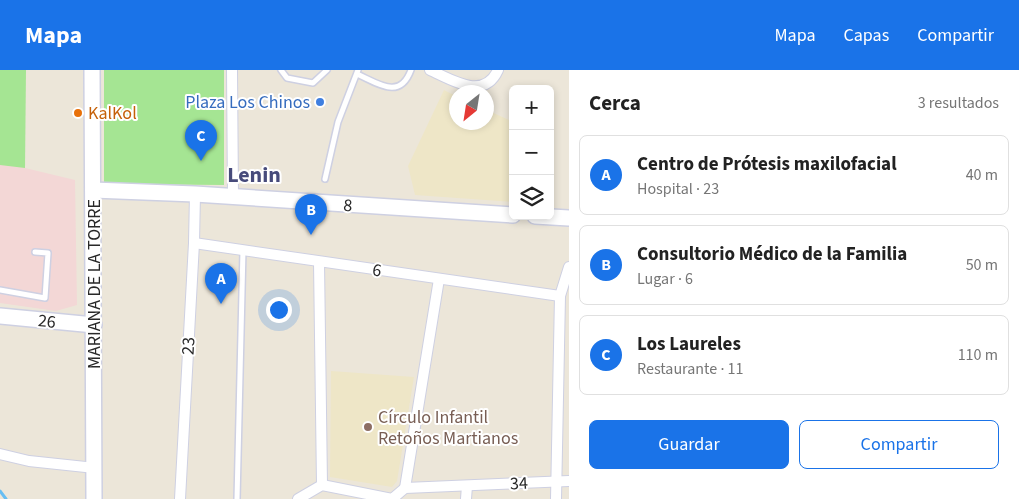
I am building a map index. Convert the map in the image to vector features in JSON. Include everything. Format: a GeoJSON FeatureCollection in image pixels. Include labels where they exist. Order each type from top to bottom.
{"type":"FeatureCollection","features":[{"type":"Feature","properties":{"kind":"street","name":"MARIANA DE LA TORRE"},"geometry":{"type":"LineString","coordinates":[[92,70],[94,499]]}},
{"type":"Feature","properties":{"kind":"street"},"geometry":{"type":"LineString","coordinates":[[232,70],[233,196]]}},
{"type":"Feature","properties":{"kind":"street"},"geometry":{"type":"LineString","coordinates":[[430,70],[461,84],[482,87],[494,80],[498,70]]}},
{"type":"Feature","properties":{"kind":"street","name":"8"},"geometry":{"type":"LineString","coordinates":[[93,190],[233,196],[509,215]]}},
{"type":"Feature","properties":{"kind":"street","name":"23"},"geometry":{"type":"LineString","coordinates":[[180,499],[194,243],[194,194]]}},
{"type":"Feature","properties":{"kind":"street"},"geometry":{"type":"LineString","coordinates":[[554,217],[569,218]]}},
{"type":"Feature","properties":{"kind":"street","name":"6"},"geometry":{"type":"LineString","coordinates":[[194,243],[560,296]]}},
{"type":"Feature","properties":{"kind":"street"},"geometry":{"type":"LineString","coordinates":[[298,499],[322,485],[319,262]]}},
{"type":"Feature","properties":{"kind":"street"},"geometry":{"type":"LineString","coordinates":[[556,499],[560,296],[569,267]]}},
{"type":"Feature","properties":{"kind":"street"},"geometry":{"type":"LineString","coordinates":[[405,488],[439,279]]}},
{"type":"Feature","properties":{"kind":"street","name":"26"},"geometry":{"type":"LineString","coordinates":[[0,316],[94,326]]}},
{"type":"Feature","properties":{"kind":"street"},"geometry":{"type":"LineString","coordinates":[[0,454],[29,461],[95,468]]}},
{"type":"Feature","properties":{"kind":"street","name":"34"},"geometry":{"type":"LineString","coordinates":[[322,485],[392,499],[405,488],[569,481]]}},
{"type":"Feature","properties":{"kind":"street"},"geometry":{"type":"LineString","coordinates":[[466,499],[467,486]]}},
{"type":"Feature","properties":{"kind":"lane"},"geometry":{"type":"LineString","coordinates":[[281,70],[287,78],[313,83],[327,70]]}},
{"type":"Feature","properties":{"kind":"lane"},"geometry":{"type":"LineString","coordinates":[[325,179],[338,122],[358,72],[391,89],[401,87],[408,79],[411,70]]}},
{"type":"Feature","properties":{"kind":"lane"},"geometry":{"type":"LineString","coordinates":[[237,499],[242,250]]}},
{"type":"Feature","properties":{"kind":"lane"},"geometry":{"type":"LineString","coordinates":[[0,290],[45,298],[48,253],[36,252]]}},
{"type":"Feature","properties":{"kind":"shaded area"},"geometry":{"type":"Polygon","coordinates":[[[0,70],[24,70],[25,168],[75,180],[77,305],[56,311],[0,303],[0,70]]]}},
{"type":"Feature","properties":{"kind":"shaded area"},"geometry":{"type":"Polygon","coordinates":[[[444,90],[449,92],[449,130],[494,130],[494,113],[509,120],[509,202],[415,195],[408,166],[444,90]]]}},
{"type":"Feature","properties":{"kind":"shaded area","name":"Círculo Infantil Retoños Martianos"},"geometry":{"type":"Polygon","coordinates":[[[331,371],[414,377],[397,481],[392,487],[330,477],[331,371]]]}},
{"type":"Feature","properties":{"kind":"green space"},"geometry":{"type":"Polygon","coordinates":[[[0,70],[26,70],[25,168],[0,165],[0,70]]]}},
{"type":"Feature","properties":{"kind":"green space"},"geometry":{"type":"Polygon","coordinates":[[[104,70],[224,70],[224,185],[104,184],[104,70]]]}},
{"type":"Feature","properties":{"kind":"waterway"},"geometry":{"type":"LineString","coordinates":[[0,491],[6,499]]}},
{"type":"Feature","properties":{"kind":"place","name":"Plaza Los Chinos"},"geometry":{"type":"Point","coordinates":[320,102]}},
{"type":"Feature","properties":{"kind":"place","name":"KalKol"},"geometry":{"type":"Point","coordinates":[78,113]}},
{"type":"Feature","properties":{"kind":"place","name":"Los Laureles"},"geometry":{"type":"Point","coordinates":[201,161]}},
{"type":"Feature","properties":{"kind":"place","name":"Consultorio Médico de la Familia"},"geometry":{"type":"Point","coordinates":[311,235]}},
{"type":"Feature","properties":{"kind":"place","name":"Centro de Prótesis maxilofacial"},"geometry":{"type":"Point","coordinates":[221,304]}},
{"type":"Feature","properties":{"kind":"place","name":"Círculo Infantil Retoños Martianos"},"geometry":{"type":"Point","coordinates":[368,427]}},
{"type":"Feature","properties":{"kind":"district","name":"Lenin"},"geometry":{"type":"Point","coordinates":[254,174]}}]}
